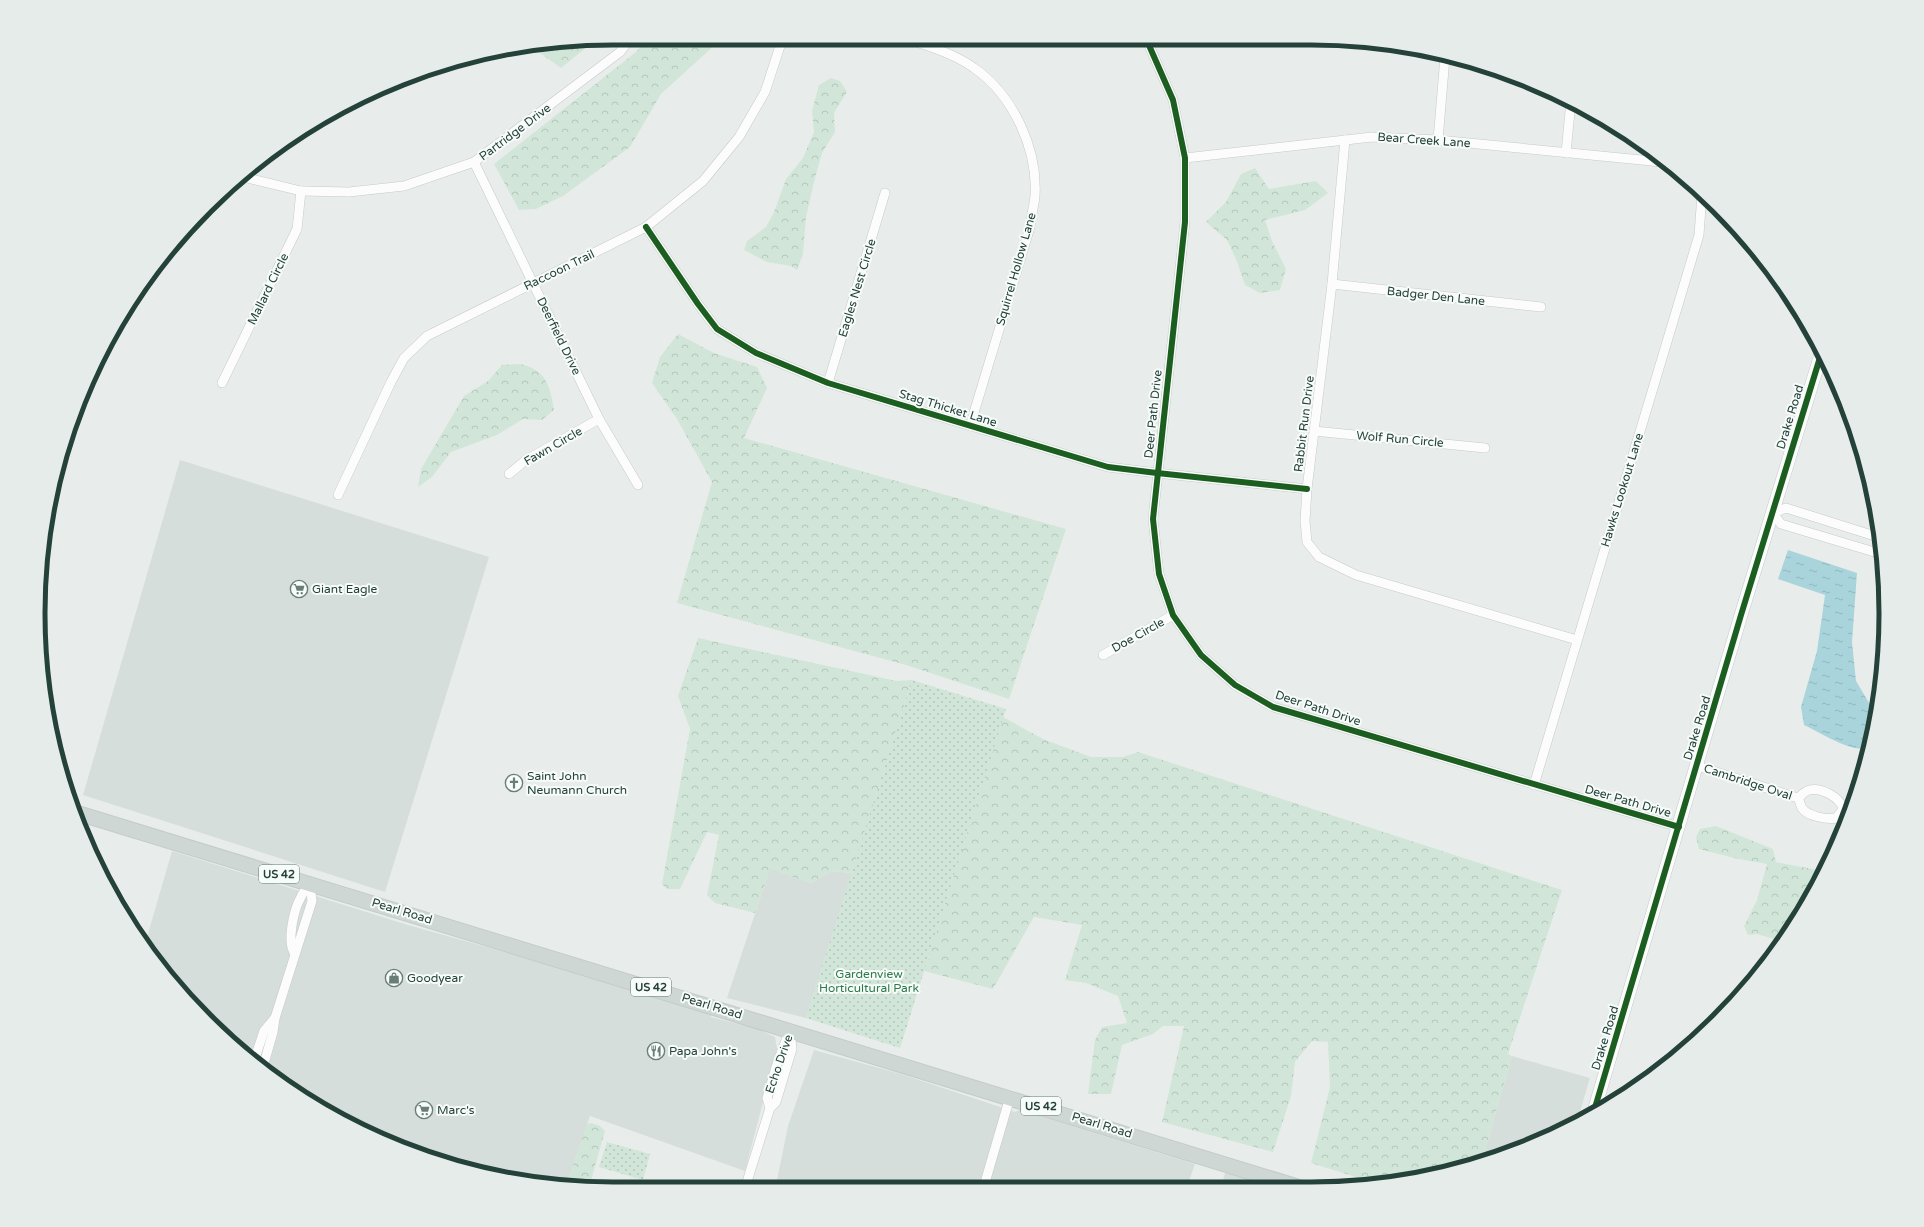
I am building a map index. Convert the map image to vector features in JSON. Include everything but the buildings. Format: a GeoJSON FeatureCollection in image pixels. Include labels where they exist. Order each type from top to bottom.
{"type":"FeatureCollection","features":[{"type":"Feature","properties":{"kind":"main road","name":"Pearl Road"},"geometry":{"type":"LineString","coordinates":[[82,814],[1010,1097],[1279,1182]]}},
{"type":"Feature","properties":{"kind":"street","name":"Partridge Drive"},"geometry":{"type":"LineString","coordinates":[[248,178],[301,191],[349,192],[404,186],[474,162],[620,52],[625,45]]}},
{"type":"Feature","properties":{"kind":"street","name":"Raccoon Trail"},"geometry":{"type":"LineString","coordinates":[[338,494],[391,382],[404,358],[427,336],[646,227],[703,181],[739,137],[765,92],[780,45]]}},
{"type":"Feature","properties":{"kind":"street","name":"Squirrel Hollow Lane"},"geometry":{"type":"LineString","coordinates":[[923,45],[956,57],[975,68],[993,84],[1011,108],[1031,152],[1035,196],[1030,227],[970,426]]}},
{"type":"Feature","properties":{"kind":"street","name":"Deer Path Drive"},"geometry":{"type":"LineString","coordinates":[[1149,45],[1173,100],[1185,158],[1185,222],[1153,519],[1159,574],[1174,615],[1201,655],[1235,685],[1273,707],[1679,827]]}},
{"type":"Feature","properties":{"kind":"street"},"geometry":{"type":"LineString","coordinates":[[1438,140],[1445,61]]}},
{"type":"Feature","properties":{"kind":"street"},"geometry":{"type":"LineString","coordinates":[[1566,153],[1570,108]]}},
{"type":"Feature","properties":{"kind":"street","name":"Bear Creek Lane"},"geometry":{"type":"LineString","coordinates":[[1185,158],[1372,137],[1438,140],[1656,161]]}},
{"type":"Feature","properties":{"kind":"street","name":"Rabbit Run Drive"},"geometry":{"type":"LineString","coordinates":[[1345,140],[1332,284],[1307,488],[1307,542],[1319,557],[1356,575],[1577,640]]}},
{"type":"Feature","properties":{"kind":"street","name":"Deerfield Drive"},"geometry":{"type":"LineString","coordinates":[[474,162],[599,419],[638,485]]}},
{"type":"Feature","properties":{"kind":"street","name":"Mallard Circle"},"geometry":{"type":"LineString","coordinates":[[222,383],[297,229],[301,191]]}},
{"type":"Feature","properties":{"kind":"street","name":"Eagles Nest Circle"},"geometry":{"type":"LineString","coordinates":[[828,383],[885,193]]}},
{"type":"Feature","properties":{"kind":"street","name":"Hawks Lookout Lane"},"geometry":{"type":"LineString","coordinates":[[1534,785],[1699,235],[1701,202]]}},
{"type":"Feature","properties":{"kind":"street","name":"Stag Thicket Lane"},"geometry":{"type":"LineString","coordinates":[[646,227],[698,304],[717,328],[756,353],[828,383],[1108,466],[1157,473],[1307,488]]}},
{"type":"Feature","properties":{"kind":"street","name":"Badger Den Lane"},"geometry":{"type":"LineString","coordinates":[[1332,284],[1541,307]]}},
{"type":"Feature","properties":{"kind":"street","name":"Drake Road"},"geometry":{"type":"LineString","coordinates":[[1596,1106],[1819,360]]}},
{"type":"Feature","properties":{"kind":"street","name":"Fawn Circle"},"geometry":{"type":"LineString","coordinates":[[509,474],[526,460],[599,419]]}},
{"type":"Feature","properties":{"kind":"street","name":"Wolf Run Circle"},"geometry":{"type":"LineString","coordinates":[[1314,431],[1485,448]]}},
{"type":"Feature","properties":{"kind":"street"},"geometry":{"type":"LineString","coordinates":[[1873,536],[1786,508],[1773,513],[1781,524],[1875,552]]}},
{"type":"Feature","properties":{"kind":"street","name":"Doe Circle"},"geometry":{"type":"LineString","coordinates":[[1103,654],[1174,615]]}},
{"type":"Feature","properties":{"kind":"street","name":"Cambridge Oval"},"geometry":{"type":"LineString","coordinates":[[1697,766],[1798,798],[1802,807],[1807,812],[1830,820],[1836,818],[1843,809],[1841,802],[1836,796],[1815,790],[1806,792],[1798,798]]}},
{"type":"Feature","properties":{"kind":"street"},"geometry":{"type":"LineString","coordinates":[[264,1063],[273,1032],[275,1018],[295,954],[291,948],[291,932],[300,897],[310,884]]}},
{"type":"Feature","properties":{"kind":"street"},"geometry":{"type":"LineString","coordinates":[[256,1055],[264,1031],[275,1018]]}},
{"type":"Feature","properties":{"kind":"street","name":"Echo Drive"},"geometry":{"type":"LineString","coordinates":[[747,1182],[770,1108],[767,1098],[779,1058],[790,1030]]}},
{"type":"Feature","properties":{"kind":"street"},"geometry":{"type":"LineString","coordinates":[[985,1182],[1010,1097]]}},
{"type":"Feature","properties":{"kind":"shaded area"},"geometry":{"type":"Polygon","coordinates":[[[180,460],[489,557],[385,892],[83,795],[180,460]]]}},
{"type":"Feature","properties":{"kind":"shaded area"},"geometry":{"type":"Polygon","coordinates":[[[172,851],[408,925],[713,1010],[711,1017],[758,1029],[775,1037],[777,1049],[745,1171],[590,1116],[568,1180],[503,1171],[466,1163],[396,1139],[329,1106],[267,1065],[239,1041],[186,988],[162,960],[147,938],[172,851]]]}},
{"type":"Feature","properties":{"kind":"shaded area"},"geometry":{"type":"Polygon","coordinates":[[[770,868],[811,883],[831,871],[852,873],[806,1018],[727,998],[770,868]]]}},
{"type":"Feature","properties":{"kind":"shaded area"},"geometry":{"type":"Polygon","coordinates":[[[814,1050],[901,1074],[1015,1112],[1020,1110],[1195,1164],[1189,1182],[777,1182],[788,1126],[814,1050]]]}},
{"type":"Feature","properties":{"kind":"shaded area"},"geometry":{"type":"Polygon","coordinates":[[[1512,1056],[1590,1078],[1579,1114],[1528,1139],[1484,1155],[1512,1056]]]}},
{"type":"Feature","properties":{"kind":"shaded area"},"geometry":{"type":"Polygon","coordinates":[[[1226,1170],[1258,1182],[1222,1182],[1226,1170]]]}},
{"type":"Feature","properties":{"kind":"green space"},"geometry":{"type":"Polygon","coordinates":[[[641,45],[715,45],[661,94],[630,147],[563,196],[536,209],[519,210],[494,164],[636,52],[641,45]]]}},
{"type":"Feature","properties":{"kind":"green space"},"geometry":{"type":"Polygon","coordinates":[[[589,46],[561,68],[537,50],[589,46]]]}},
{"type":"Feature","properties":{"kind":"green space"},"geometry":{"type":"Polygon","coordinates":[[[831,78],[840,81],[847,92],[834,113],[835,132],[822,153],[806,217],[803,254],[797,270],[791,266],[767,262],[744,250],[747,241],[766,227],[774,212],[786,179],[803,158],[814,132],[812,111],[819,85],[831,78]]]}},
{"type":"Feature","properties":{"kind":"green space"},"geometry":{"type":"Polygon","coordinates":[[[1255,168],[1269,189],[1316,181],[1328,193],[1305,210],[1265,220],[1272,241],[1286,269],[1280,290],[1260,293],[1245,285],[1236,259],[1227,240],[1206,222],[1226,202],[1241,174],[1255,168]]]}},
{"type":"Feature","properties":{"kind":"green space"},"geometry":{"type":"Polygon","coordinates":[[[678,334],[714,353],[757,367],[767,388],[744,438],[1066,529],[1009,699],[906,665],[677,603],[712,482],[677,419],[652,383],[660,357],[678,334]]]}},
{"type":"Feature","properties":{"kind":"green space"},"geometry":{"type":"Polygon","coordinates":[[[522,364],[538,372],[543,377],[549,389],[554,410],[542,420],[523,419],[497,435],[451,452],[432,477],[418,487],[421,469],[464,396],[488,381],[502,365],[522,364]]]}},
{"type":"Feature","properties":{"kind":"green space"},"geometry":{"type":"Polygon","coordinates":[[[698,638],[897,681],[912,680],[852,873],[831,871],[811,883],[770,869],[755,913],[715,903],[707,895],[719,835],[707,832],[680,889],[667,889],[662,884],[690,729],[678,696],[698,638]]]}},
{"type":"Feature","properties":{"kind":"green space","name":"Gardenview Horticultural Park"},"geometry":{"type":"Polygon","coordinates":[[[912,680],[1006,709],[900,1048],[806,1018],[912,680]]]}},
{"type":"Feature","properties":{"kind":"green space"},"geometry":{"type":"Polygon","coordinates":[[[1003,717],[1043,739],[1091,757],[1123,757],[1138,752],[1562,890],[1508,1054],[1512,1056],[1484,1155],[1458,1163],[1385,1177],[1363,1179],[1311,1163],[1330,1087],[1328,1042],[1312,1041],[1295,1062],[1291,1096],[1273,1152],[1162,1122],[1184,1026],[1163,1026],[1153,1034],[1122,1045],[1111,1094],[1088,1094],[1095,1040],[1102,1027],[1127,1023],[1118,996],[1086,983],[1065,980],[1082,925],[1034,917],[993,989],[924,971],[1003,717]]]}},
{"type":"Feature","properties":{"kind":"green space"},"geometry":{"type":"Polygon","coordinates":[[[1716,826],[1773,849],[1776,862],[1817,870],[1803,898],[1776,940],[1757,934],[1748,935],[1744,926],[1757,900],[1767,864],[1734,858],[1699,849],[1696,837],[1700,829],[1716,826]]]}},
{"type":"Feature","properties":{"kind":"green space"},"geometry":{"type":"Polygon","coordinates":[[[591,1123],[600,1126],[605,1131],[591,1181],[568,1180],[587,1124],[591,1123]]]}},
{"type":"Feature","properties":{"kind":"green space"},"geometry":{"type":"Polygon","coordinates":[[[607,1142],[650,1154],[643,1180],[599,1167],[607,1142]]]}},
{"type":"Feature","properties":{"kind":"water"},"geometry":{"type":"Polygon","coordinates":[[[1788,550],[1857,573],[1852,642],[1856,681],[1871,706],[1863,749],[1844,745],[1804,725],[1801,707],[1817,651],[1825,595],[1778,579],[1788,550]]]}},
{"type":"Feature","properties":{"kind":"cycle path"},"geometry":{"type":"LineString","coordinates":[[1149,45],[1173,100],[1185,158],[1185,222],[1153,519],[1159,574],[1173,615],[1201,655],[1235,685],[1273,707],[1679,827]]}},
{"type":"Feature","properties":{"kind":"cycle path"},"geometry":{"type":"LineString","coordinates":[[646,227],[698,304],[717,329],[756,353],[828,383],[1108,467],[1307,489]]}},
{"type":"Feature","properties":{"kind":"cycle path"},"geometry":{"type":"LineString","coordinates":[[1596,1106],[1741,615],[1819,360]]}},
{"type":"Feature","properties":{"kind":"place","name":"Giant Eagle"},"geometry":{"type":"Point","coordinates":[299,589]}},
{"type":"Feature","properties":{"kind":"place","name":"Saint John Neumann Church"},"geometry":{"type":"Point","coordinates":[514,783]}},
{"type":"Feature","properties":{"kind":"place","name":"Goodyear"},"geometry":{"type":"Point","coordinates":[394,978]}},
{"type":"Feature","properties":{"kind":"place","name":"Papa John's"},"geometry":{"type":"Point","coordinates":[656,1051]}},
{"type":"Feature","properties":{"kind":"place","name":"Marc's"},"geometry":{"type":"Point","coordinates":[424,1110]}}]}
